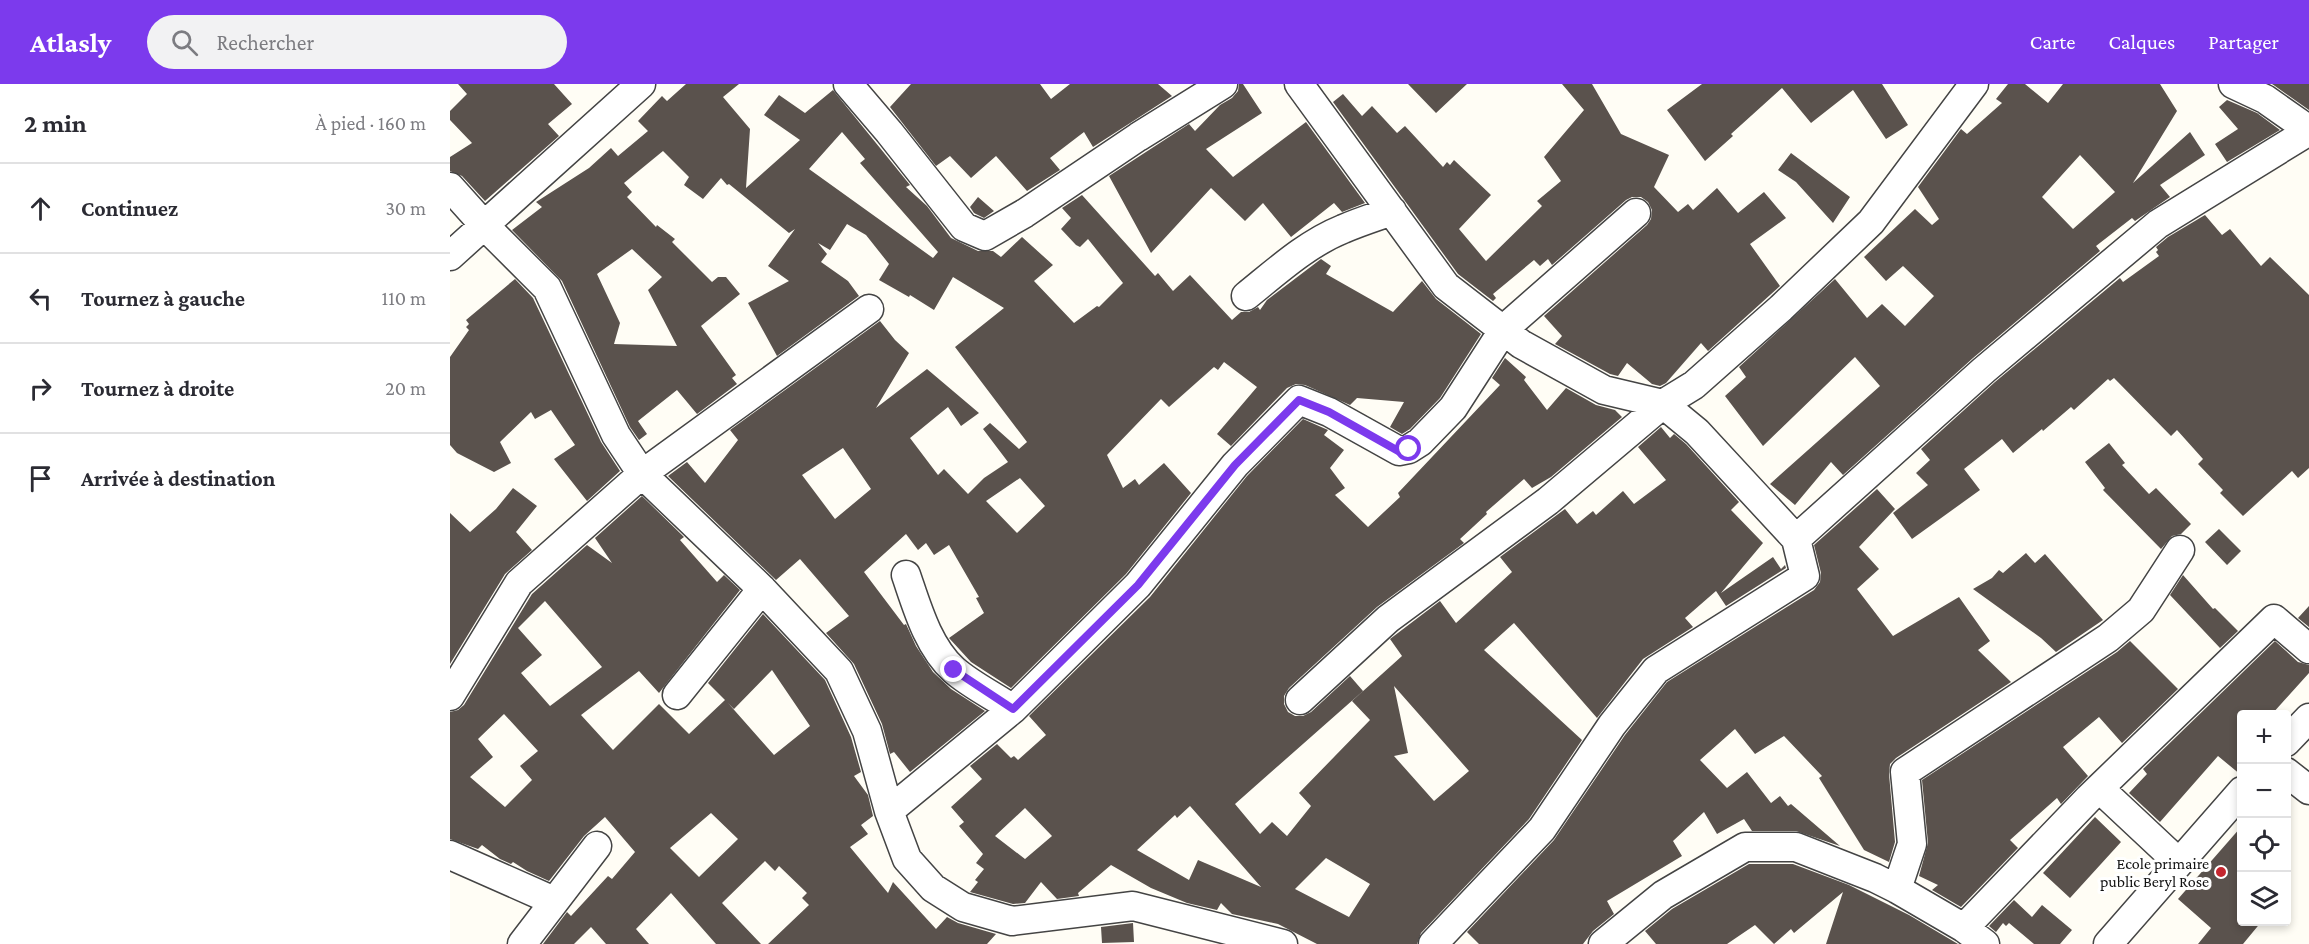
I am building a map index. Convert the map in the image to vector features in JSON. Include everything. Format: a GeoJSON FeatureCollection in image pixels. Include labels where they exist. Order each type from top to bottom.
{"type":"FeatureCollection","features":[{"type":"Feature","properties":{"kind":"street"},"geometry":{"type":"LineString","coordinates":[[450,256],[641,84]]}},
{"type":"Feature","properties":{"kind":"street"},"geometry":{"type":"LineString","coordinates":[[848,84],[964,227],[985,236],[1025,213],[1138,137],[1223,84]]}},
{"type":"Feature","properties":{"kind":"street"},"geometry":{"type":"LineString","coordinates":[[1299,84],[1446,286],[1521,344],[1604,390],[1663,404],[1697,432],[1796,539],[1805,576],[1656,670],[1612,725],[1542,829],[1433,944]]}},
{"type":"Feature","properties":{"kind":"street"},"geometry":{"type":"LineString","coordinates":[[1300,700],[1388,619],[1548,501],[1663,404],[1703,378],[1782,308],[1872,222],[1974,84]]}},
{"type":"Feature","properties":{"kind":"street"},"geometry":{"type":"LineString","coordinates":[[1796,539],[1984,370],[2158,224],[2309,130],[2265,99],[2233,84]]}},
{"type":"Feature","properties":{"kind":"street"},"geometry":{"type":"LineString","coordinates":[[450,187],[547,288],[616,435],[642,474],[762,589],[838,671],[867,731],[889,811],[907,859],[933,888],[963,907],[1011,921],[1133,906],[1283,944]]}},
{"type":"Feature","properties":{"kind":"street"},"geometry":{"type":"LineString","coordinates":[[1246,296],[1289,261],[1326,238],[1392,211]]}},
{"type":"Feature","properties":{"kind":"street"},"geometry":{"type":"LineString","coordinates":[[889,811],[1013,709],[1138,585],[1235,465],[1299,400],[1329,412],[1400,452],[1409,449],[1420,442],[1453,408],[1504,329],[1636,213]]}},
{"type":"Feature","properties":{"kind":"street"},"geometry":{"type":"LineString","coordinates":[[450,696],[519,584],[642,474],[869,309]]}},
{"type":"Feature","properties":{"kind":"street"},"geometry":{"type":"LineString","coordinates":[[1898,889],[1912,844],[1905,772],[2108,638],[2141,610],[2180,550]]}},
{"type":"Feature","properties":{"kind":"street"},"geometry":{"type":"LineString","coordinates":[[906,575],[917,608],[936,646],[954,670],[1013,709]]}},
{"type":"Feature","properties":{"kind":"street"},"geometry":{"type":"LineString","coordinates":[[677,695],[762,589]]}},
{"type":"Feature","properties":{"kind":"street"},"geometry":{"type":"LineString","coordinates":[[1603,944],[1663,895],[1745,847],[1796,847],[1898,889],[1974,936],[2100,789],[2274,619],[2309,649]]}},
{"type":"Feature","properties":{"kind":"street"},"geometry":{"type":"LineString","coordinates":[[2291,737],[2309,718]]}},
{"type":"Feature","properties":{"kind":"street"},"geometry":{"type":"LineString","coordinates":[[2291,776],[2309,790]]}},
{"type":"Feature","properties":{"kind":"street"},"geometry":{"type":"LineString","coordinates":[[2100,789],[2178,862]]}},
{"type":"Feature","properties":{"kind":"street"},"geometry":{"type":"LineString","coordinates":[[2108,944],[2237,796]]}},
{"type":"Feature","properties":{"kind":"street"},"geometry":{"type":"LineString","coordinates":[[522,944],[597,846]]}},
{"type":"Feature","properties":{"kind":"street"},"geometry":{"type":"LineString","coordinates":[[450,855],[554,901]]}},
{"type":"Feature","properties":{"kind":"building"},"geometry":{"type":"Polygon","coordinates":[[[458,84],[554,84],[572,104],[548,124],[559,136],[485,201],[462,176],[450,171],[450,157],[472,143],[450,120],[450,111],[467,94],[458,84]]]}},
{"type":"Feature","properties":{"kind":"building"},"geometry":{"type":"Polygon","coordinates":[[[686,84],[739,84],[723,97],[750,129],[746,188],[800,140],[764,115],[779,95],[805,113],[833,90],[910,185],[906,187],[927,206],[951,238],[978,251],[993,251],[1001,257],[1022,237],[1053,265],[1034,281],[1074,323],[1097,306],[1099,307],[1123,283],[1088,239],[1080,247],[1061,229],[1071,218],[1062,208],[1082,195],[1155,276],[1158,273],[1173,291],[1190,275],[1232,320],[1241,312],[1249,312],[1258,307],[1260,310],[1267,300],[1321,259],[1331,266],[1326,274],[1393,312],[1422,281],[1436,299],[1481,334],[1440,398],[1410,429],[1402,434],[1390,427],[1404,402],[1357,398],[1350,405],[1305,385],[1296,384],[1287,388],[1231,446],[1217,434],[1257,387],[1224,362],[1218,370],[1214,367],[1169,407],[1161,399],[1107,455],[1123,488],[1135,479],[1139,485],[1164,463],[1191,493],[1126,574],[1011,688],[971,662],[949,638],[984,613],[976,598],[979,597],[949,545],[934,555],[926,543],[918,550],[906,534],[864,572],[904,625],[906,624],[916,646],[933,672],[951,689],[985,711],[910,772],[894,752],[890,754],[882,724],[854,664],[826,633],[849,616],[800,559],[776,580],[668,476],[687,462],[705,483],[738,440],[730,430],[880,321],[909,353],[876,408],[927,369],[979,413],[961,426],[948,407],[910,438],[938,475],[944,469],[968,494],[984,478],[1008,462],[983,429],[990,423],[1019,449],[1027,442],[955,347],[1004,308],[953,277],[934,310],[910,295],[909,297],[879,280],[889,264],[866,235],[847,224],[830,250],[818,243],[827,254],[821,262],[848,281],[859,296],[777,356],[748,303],[789,281],[768,266],[795,229],[789,233],[721,178],[703,199],[684,185],[689,177],[663,151],[624,183],[632,192],[627,197],[656,227],[657,225],[675,239],[672,242],[712,282],[718,277],[726,277],[740,294],[701,326],[736,375],[732,378],[737,384],[697,414],[677,390],[638,421],[647,434],[639,440],[630,427],[562,281],[512,230],[542,207],[536,202],[589,168],[611,148],[618,156],[648,131],[638,121],[662,96],[667,101],[686,84]],[[842,132],[809,169],[933,258],[938,252],[860,163],[865,159],[842,132]],[[632,249],[597,274],[620,323],[614,344],[677,346],[648,290],[662,277],[632,249]],[[843,448],[802,475],[835,519],[871,489],[843,448]],[[1020,478],[986,501],[1017,533],[1045,506],[1020,478]]]}},
{"type":"Feature","properties":{"kind":"building"},"geometry":{"type":"Polygon","coordinates":[[[911,84],[1040,84],[1051,99],[1070,84],[1158,84],[1172,96],[1093,147],[1084,132],[1050,158],[1060,170],[1027,191],[996,156],[971,178],[950,156],[936,166],[890,107],[911,84]]]}},
{"type":"Feature","properties":{"kind":"building"},"geometry":{"type":"Polygon","coordinates":[[[1239,84],[1243,84],[1262,113],[1206,149],[1233,177],[1306,122],[1365,203],[1342,212],[1334,203],[1291,237],[1263,203],[1245,221],[1211,188],[1151,253],[1109,176],[1189,124],[1195,131],[1220,105],[1232,98],[1238,91],[1239,84]]]}},
{"type":"Feature","properties":{"kind":"building"},"geometry":{"type":"Polygon","coordinates":[[[1408,84],[1467,84],[1436,113],[1408,84]]]}},
{"type":"Feature","properties":{"kind":"building"},"geometry":{"type":"Polygon","coordinates":[[[1562,84],[1592,84],[1621,134],[1669,155],[1654,187],[1678,212],[1688,204],[1693,210],[1717,188],[1738,213],[1764,192],[1786,218],[1750,244],[1780,286],[1708,351],[1701,343],[1666,383],[1660,386],[1652,384],[1627,363],[1618,376],[1610,374],[1555,344],[1562,336],[1544,316],[1647,225],[1651,219],[1652,210],[1648,202],[1641,197],[1626,200],[1552,265],[1548,259],[1540,266],[1534,260],[1493,294],[1496,298],[1493,301],[1458,274],[1333,102],[1343,94],[1362,116],[1372,106],[1397,133],[1405,126],[1443,167],[1447,162],[1450,165],[1454,160],[1491,195],[1459,229],[1486,261],[1542,206],[1537,201],[1561,181],[1544,157],[1584,110],[1562,84]]]}},
{"type":"Feature","properties":{"kind":"building"},"geometry":{"type":"Polygon","coordinates":[[[1702,84],[1882,84],[1908,125],[1886,139],[1853,90],[1811,123],[1782,88],[1705,161],[1667,110],[1702,84]]]}},
{"type":"Feature","properties":{"kind":"building"},"geometry":{"type":"Polygon","coordinates":[[[2008,84],[2025,84],[2048,103],[2063,84],[2160,84],[2177,111],[2133,183],[2190,132],[2205,155],[2160,185],[2170,197],[2135,221],[2132,218],[2096,246],[2100,251],[1973,358],[1843,475],[1831,462],[1795,505],[1770,484],[1880,386],[1855,357],[1763,446],[1725,396],[1746,377],[1739,367],[1835,279],[1867,318],[1882,304],[1905,326],[1934,296],[1903,266],[1886,281],[1864,257],[1915,209],[1932,225],[1939,219],[1918,187],[1961,129],[1967,134],[2002,103],[1996,99],[2008,84]],[[2080,155],[2042,197],[2073,229],[2115,192],[2080,155]]]}},
{"type":"Feature","properties":{"kind":"building"},"geometry":{"type":"Polygon","coordinates":[[[2272,84],[2309,84],[2309,110],[2275,86],[2272,84]]]}},
{"type":"Feature","properties":{"kind":"building"},"geometry":{"type":"Polygon","coordinates":[[[2227,100],[2257,113],[2280,130],[2227,162],[2215,144],[2238,129],[2219,107],[2227,100]]]}},
{"type":"Feature","properties":{"kind":"building"},"geometry":{"type":"Polygon","coordinates":[[[1791,153],[1850,197],[1833,223],[1796,182],[1778,170],[1791,153]]]}},
{"type":"Feature","properties":{"kind":"building"},"geometry":{"type":"Polygon","coordinates":[[[978,197],[994,211],[984,218],[974,213],[970,207],[978,197]]]}},
{"type":"Feature","properties":{"kind":"building"},"geometry":{"type":"Polygon","coordinates":[[[2205,215],[2222,235],[2230,229],[2261,266],[2270,257],[2309,295],[2309,468],[2298,478],[2292,471],[2243,516],[2220,493],[2223,490],[2198,464],[2203,459],[2177,430],[2171,436],[2114,378],[2110,381],[2108,379],[2074,410],[2071,407],[2013,453],[2002,439],[1964,469],[1980,490],[1912,539],[1893,513],[1928,485],[1916,473],[1930,460],[1921,449],[1995,382],[2120,278],[2123,282],[2159,256],[2156,247],[2168,237],[2205,215]]]}},
{"type":"Feature","properties":{"kind":"building"},"geometry":{"type":"Polygon","coordinates":[[[515,279],[533,298],[601,442],[620,471],[587,501],[554,459],[575,445],[551,410],[535,419],[531,412],[500,442],[511,463],[494,472],[457,453],[450,445],[450,357],[469,330],[466,327],[469,324],[466,320],[515,279]]]}},
{"type":"Feature","properties":{"kind":"building"},"geometry":{"type":"Polygon","coordinates":[[[1505,358],[1526,377],[1524,380],[1547,410],[1566,388],[1596,405],[1615,410],[1622,417],[1551,477],[1532,488],[1524,479],[1486,512],[1487,514],[1460,539],[1464,543],[1377,607],[1289,688],[1284,696],[1284,704],[1288,712],[1295,716],[1303,716],[1311,712],[1350,676],[1363,691],[1235,804],[1260,834],[1272,822],[1287,836],[1311,806],[1299,793],[1370,720],[1352,701],[1402,656],[1390,639],[1440,601],[1456,623],[1512,572],[1500,557],[1565,509],[1577,524],[1593,511],[1596,515],[1623,491],[1634,504],[1666,480],[1638,447],[1661,427],[1670,438],[1674,434],[1686,444],[1739,502],[1731,510],[1763,543],[1721,593],[1773,557],[1781,569],[1785,565],[1786,568],[1726,606],[1716,591],[1685,618],[1693,627],[1643,659],[1597,718],[1514,623],[1484,650],[1582,740],[1529,819],[1421,933],[1417,944],[1317,944],[1278,924],[1232,914],[1221,903],[1217,910],[1187,903],[1151,888],[1111,865],[1078,893],[1079,896],[1057,899],[1041,882],[1025,903],[1013,904],[970,892],[978,882],[975,880],[984,869],[976,863],[983,854],[959,826],[964,822],[951,807],[982,779],[970,766],[997,744],[1011,758],[1014,756],[1018,760],[1046,735],[1029,716],[1150,597],[1247,476],[1303,419],[1328,430],[1324,435],[1344,450],[1330,468],[1345,488],[1335,495],[1368,527],[1400,497],[1398,493],[1500,385],[1492,378],[1505,358]],[[1394,686],[1408,753],[1394,756],[1434,801],[1469,771],[1394,686]],[[1190,806],[1177,818],[1175,815],[1137,850],[1189,880],[1198,860],[1261,887],[1190,806]],[[1025,808],[995,836],[1025,859],[1052,836],[1025,808]],[[1326,858],[1295,889],[1349,917],[1370,884],[1326,858]]]}},
{"type":"Feature","properties":{"kind":"building"},"geometry":{"type":"Polygon","coordinates":[[[2109,443],[2125,463],[2122,465],[2149,494],[2156,488],[2191,524],[2181,534],[2172,536],[2161,549],[2103,490],[2105,488],[2085,462],[2109,443]]]}},
{"type":"Feature","properties":{"kind":"building"},"geometry":{"type":"Polygon","coordinates":[[[513,488],[537,506],[516,532],[532,550],[505,574],[450,664],[450,513],[470,532],[496,509],[513,488]]]}},
{"type":"Feature","properties":{"kind":"building"},"geometry":{"type":"Polygon","coordinates":[[[1877,489],[1895,509],[1859,547],[1879,569],[1857,589],[1893,636],[1959,597],[1990,641],[1978,650],[2011,682],[1890,764],[1895,842],[1889,862],[1864,850],[1819,778],[1822,776],[1784,736],[1755,754],[1735,729],[1700,760],[1727,788],[1747,772],[1771,803],[1780,796],[1788,806],[1791,804],[1840,846],[1796,831],[1752,831],[1744,819],[1717,834],[1704,812],[1673,841],[1682,856],[1607,901],[1614,914],[1593,931],[1583,944],[1479,944],[1467,932],[1554,840],[1625,735],[1667,682],[1814,590],[1820,582],[1821,573],[1814,545],[1877,489]]]}},
{"type":"Feature","properties":{"kind":"building"},"geometry":{"type":"Polygon","coordinates":[[[642,496],[684,537],[680,540],[717,582],[724,575],[740,590],[659,693],[639,671],[581,715],[613,750],[659,704],[689,734],[725,700],[708,683],[763,614],[825,680],[851,737],[861,772],[854,776],[868,795],[873,816],[861,825],[868,834],[850,847],[888,893],[893,882],[936,929],[947,917],[958,923],[996,934],[987,944],[768,944],[809,905],[802,898],[807,893],[779,866],[775,871],[765,861],[722,903],[761,944],[716,944],[671,893],[636,929],[649,944],[606,944],[591,927],[574,944],[543,944],[567,912],[571,916],[608,876],[612,879],[635,852],[605,817],[584,836],[549,881],[513,862],[511,864],[500,859],[482,845],[478,849],[450,839],[450,712],[464,705],[532,594],[587,545],[612,563],[595,538],[642,496]],[[545,601],[518,628],[542,655],[521,673],[550,706],[602,667],[545,601]],[[772,670],[734,709],[728,703],[774,755],[810,726],[772,670]],[[504,714],[478,739],[493,757],[470,777],[505,807],[532,780],[520,766],[538,751],[504,714]],[[711,813],[670,848],[699,877],[738,839],[711,813]]]}},
{"type":"Feature","properties":{"kind":"building"},"geometry":{"type":"Polygon","coordinates":[[[2219,529],[2241,551],[2227,565],[2205,542],[2219,529]]]}},
{"type":"Feature","properties":{"kind":"building"},"geometry":{"type":"Polygon","coordinates":[[[2026,553],[2035,563],[2045,554],[2103,620],[2056,652],[2041,638],[1973,589],[1992,578],[1999,570],[2003,573],[2026,553]]]}},
{"type":"Feature","properties":{"kind":"building"},"geometry":{"type":"Polygon","coordinates":[[[2183,575],[2213,609],[2215,608],[2238,631],[2220,648],[2170,595],[2183,575]]]}},
{"type":"Feature","properties":{"kind":"building"},"geometry":{"type":"Polygon","coordinates":[[[2309,606],[2309,627],[2298,618],[2309,606]]]}},
{"type":"Feature","properties":{"kind":"building"},"geometry":{"type":"Polygon","coordinates":[[[2130,641],[2178,689],[2122,743],[2099,717],[2063,747],[2088,776],[2061,804],[2057,798],[2010,840],[2018,848],[1961,907],[1932,890],[1938,885],[1919,876],[1928,843],[1922,780],[2117,652],[2130,641]]]}},
{"type":"Feature","properties":{"kind":"building"},"geometry":{"type":"Polygon","coordinates":[[[2275,641],[2298,662],[2309,665],[2309,673],[2276,710],[2237,710],[2237,772],[2218,756],[2160,822],[2129,793],[2147,774],[2143,769],[2275,641]]]}},
{"type":"Feature","properties":{"kind":"building"},"geometry":{"type":"Polygon","coordinates":[[[2095,817],[2121,842],[2070,898],[2043,873],[2095,817]]]}},
{"type":"Feature","properties":{"kind":"building"},"geometry":{"type":"Polygon","coordinates":[[[2237,832],[2237,926],[2258,926],[2243,944],[2198,944],[2211,928],[2178,899],[2237,832]]]}},
{"type":"Feature","properties":{"kind":"building"},"geometry":{"type":"Polygon","coordinates":[[[1749,864],[1793,864],[1849,885],[1909,915],[1958,944],[1826,944],[1843,892],[1794,933],[1791,929],[1774,944],[1755,925],[1727,944],[1656,944],[1645,931],[1672,909],[1749,864]]]}},
{"type":"Feature","properties":{"kind":"building"},"geometry":{"type":"Polygon","coordinates":[[[2014,900],[2032,917],[2042,905],[2072,930],[2060,944],[2034,944],[2009,923],[2006,926],[2003,923],[1996,932],[1989,926],[2014,900]]]}},
{"type":"Feature","properties":{"kind":"building"},"geometry":{"type":"Polygon","coordinates":[[[1133,923],[1134,942],[1102,943],[1101,927],[1133,923]]]}},
{"type":"Feature","properties":{"kind":"place","name":"Ecole primaire public Beryl Rose"},"geometry":{"type":"Point","coordinates":[2221,872]}},
{"type":"Feature","properties":{"kind":"route"},"geometry":{"type":"LineString","coordinates":[[954,670],[1013,709],[1138,585],[1235,465],[1299,400],[1329,412],[1400,452],[1409,449]]}}]}
